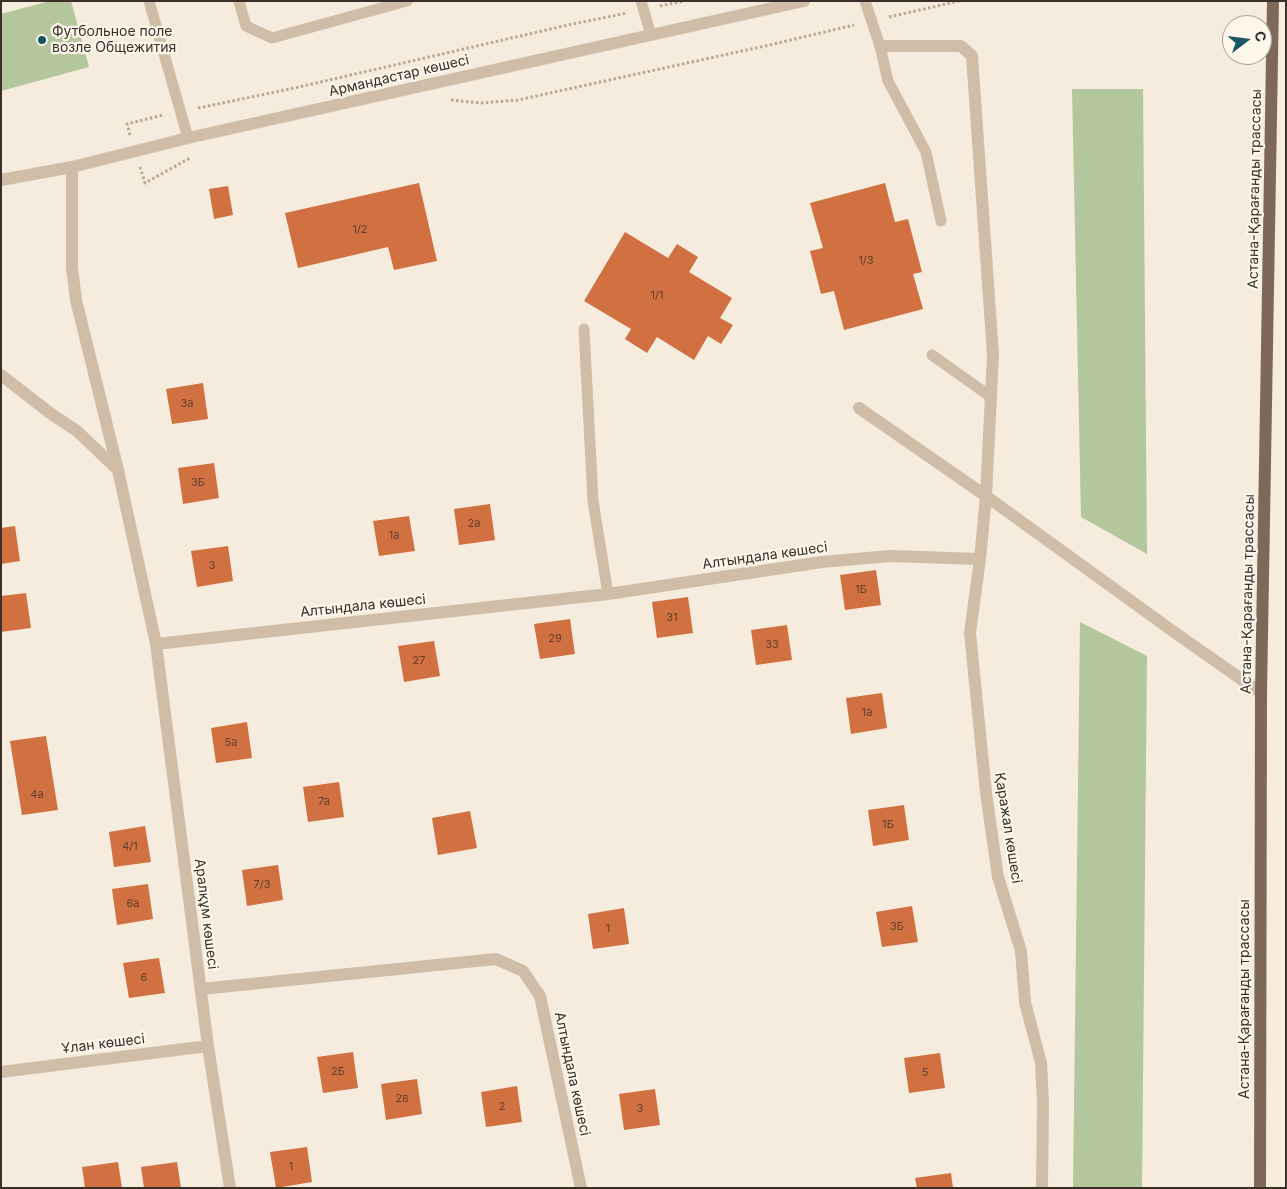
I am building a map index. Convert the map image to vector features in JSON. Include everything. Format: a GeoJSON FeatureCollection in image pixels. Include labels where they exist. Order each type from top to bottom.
{"type":"FeatureCollection","features":[{"type":"Feature","properties":{"kind":"main road","name":"Астана-Қарағанды трассасы"},"geometry":{"type":"LineString","coordinates":[[1260,1188],[1261,693],[1273,1]]}},
{"type":"Feature","properties":{"kind":"street","name":"Армандастар көшесі"},"geometry":{"type":"LineString","coordinates":[[1,180],[72,167],[188,138],[804,1]]}},
{"type":"Feature","properties":{"kind":"street"},"geometry":{"type":"LineString","coordinates":[[880,46],[961,46],[972,56],[993,355],[986,496],[980,559]]}},
{"type":"Feature","properties":{"kind":"street","name":"Аралқұм көшесі"},"geometry":{"type":"LineString","coordinates":[[72,167],[72,268],[76,300],[118,470],[156,644],[208,1046],[230,1188]]}},
{"type":"Feature","properties":{"kind":"street"},"geometry":{"type":"LineString","coordinates":[[1,375],[50,413],[77,431],[118,470]]}},
{"type":"Feature","properties":{"kind":"street"},"geometry":{"type":"LineString","coordinates":[[859,408],[986,496],[1261,693]]}},
{"type":"Feature","properties":{"kind":"street","name":"Алтындала көшесі"},"geometry":{"type":"LineString","coordinates":[[156,644],[608,594],[822,562],[890,556],[980,559]]}},
{"type":"Feature","properties":{"kind":"street","name":"Қаражал көшесі"},"geometry":{"type":"LineString","coordinates":[[980,559],[970,633],[986,793],[998,877],[1021,951],[1025,1002],[1041,1063],[1043,1102],[1042,1188]]}},
{"type":"Feature","properties":{"kind":"street","name":"Алтындала көшесі"},"geometry":{"type":"LineString","coordinates":[[201,989],[496,959],[523,971],[540,996],[581,1188]]}},
{"type":"Feature","properties":{"kind":"street","name":"Ұлан көшесі"},"geometry":{"type":"LineString","coordinates":[[1,1072],[208,1046]]}},
{"type":"Feature","properties":{"kind":"lane"},"geometry":{"type":"LineString","coordinates":[[149,1],[188,138]]}},
{"type":"Feature","properties":{"kind":"lane"},"geometry":{"type":"LineString","coordinates":[[239,1],[246,26],[272,38],[407,1]]}},
{"type":"Feature","properties":{"kind":"lane"},"geometry":{"type":"LineString","coordinates":[[865,1],[880,46],[888,81],[926,152],[941,221]]}},
{"type":"Feature","properties":{"kind":"lane"},"geometry":{"type":"LineString","coordinates":[[642,5],[652,35]]}},
{"type":"Feature","properties":{"kind":"lane"},"geometry":{"type":"LineString","coordinates":[[584,329],[593,501],[608,594]]}},
{"type":"Feature","properties":{"kind":"lane"},"geometry":{"type":"LineString","coordinates":[[932,355],[991,397]]}},
{"type":"Feature","properties":{"kind":"path"},"geometry":{"type":"LineString","coordinates":[[191,157],[145,184],[127,124],[290,89],[550,29],[642,5],[685,1]]}},
{"type":"Feature","properties":{"kind":"path"},"geometry":{"type":"LineString","coordinates":[[447,100],[481,103],[518,100],[959,1]]}},
{"type":"Feature","properties":{"kind":"green space","name":"Футбольное поле возле Общежития"},"geometry":{"type":"Polygon","coordinates":[[[50,1],[71,1],[89,67],[1,91],[1,14],[50,1]]]}},
{"type":"Feature","properties":{"kind":"green space"},"geometry":{"type":"Polygon","coordinates":[[[1072,89],[1143,89],[1147,554],[1081,517],[1072,89]]]}},
{"type":"Feature","properties":{"kind":"green space"},"geometry":{"type":"Polygon","coordinates":[[[1080,622],[1147,656],[1142,1188],[1073,1188],[1080,622]]]}},
{"type":"Feature","properties":{"kind":"building"},"geometry":{"type":"Polygon","coordinates":[[[419,183],[437,261],[394,270],[388,247],[298,268],[285,213],[419,183]]]}},
{"type":"Feature","properties":{"kind":"building"},"geometry":{"type":"Polygon","coordinates":[[[885,183],[895,222],[908,219],[922,272],[913,274],[923,309],[844,330],[834,291],[821,294],[810,251],[823,248],[810,203],[885,183]]]}},
{"type":"Feature","properties":{"kind":"building"},"geometry":{"type":"Polygon","coordinates":[[[228,186],[233,215],[214,219],[209,189],[228,186]]]}},
{"type":"Feature","properties":{"kind":"building"},"geometry":{"type":"Polygon","coordinates":[[[625,232],[668,258],[677,244],[698,257],[689,272],[732,298],[720,318],[733,325],[721,344],[708,336],[694,360],[657,337],[647,353],[625,339],[631,329],[584,301],[625,232]]]}},
{"type":"Feature","properties":{"kind":"building"},"geometry":{"type":"Polygon","coordinates":[[[203,383],[208,419],[172,424],[166,389],[203,383]]]}},
{"type":"Feature","properties":{"kind":"building"},"geometry":{"type":"Polygon","coordinates":[[[214,463],[219,498],[183,504],[178,468],[214,463]]]}},
{"type":"Feature","properties":{"kind":"building"},"geometry":{"type":"Polygon","coordinates":[[[490,504],[495,540],[459,545],[454,509],[490,504]]]}},
{"type":"Feature","properties":{"kind":"building"},"geometry":{"type":"Polygon","coordinates":[[[409,516],[415,551],[379,556],[373,521],[409,516]]]}},
{"type":"Feature","properties":{"kind":"building"},"geometry":{"type":"Polygon","coordinates":[[[15,526],[20,561],[1,564],[1,528],[15,526]]]}},
{"type":"Feature","properties":{"kind":"building"},"geometry":{"type":"Polygon","coordinates":[[[228,546],[233,581],[197,587],[191,551],[228,546]]]}},
{"type":"Feature","properties":{"kind":"building"},"geometry":{"type":"Polygon","coordinates":[[[876,570],[881,605],[845,610],[840,575],[876,570]]]}},
{"type":"Feature","properties":{"kind":"building"},"geometry":{"type":"Polygon","coordinates":[[[26,593],[31,628],[1,632],[1,596],[26,593]]]}},
{"type":"Feature","properties":{"kind":"building"},"geometry":{"type":"Polygon","coordinates":[[[688,597],[693,633],[657,638],[652,602],[688,597]]]}},
{"type":"Feature","properties":{"kind":"building"},"geometry":{"type":"Polygon","coordinates":[[[570,619],[575,654],[540,659],[534,624],[570,619]]]}},
{"type":"Feature","properties":{"kind":"building"},"geometry":{"type":"Polygon","coordinates":[[[787,625],[792,660],[756,665],[751,630],[787,625]]]}},
{"type":"Feature","properties":{"kind":"building"},"geometry":{"type":"Polygon","coordinates":[[[434,641],[440,676],[404,682],[398,646],[434,641]]]}},
{"type":"Feature","properties":{"kind":"building"},"geometry":{"type":"Polygon","coordinates":[[[882,693],[887,728],[851,734],[846,698],[882,693]]]}},
{"type":"Feature","properties":{"kind":"building"},"geometry":{"type":"Polygon","coordinates":[[[247,722],[252,758],[216,763],[211,728],[247,722]]]}},
{"type":"Feature","properties":{"kind":"building"},"geometry":{"type":"Polygon","coordinates":[[[46,736],[58,810],[22,815],[10,741],[46,736]]]}},
{"type":"Feature","properties":{"kind":"building"},"geometry":{"type":"Polygon","coordinates":[[[339,782],[344,817],[308,822],[303,787],[339,782]]]}},
{"type":"Feature","properties":{"kind":"building"},"geometry":{"type":"Polygon","coordinates":[[[904,805],[909,840],[873,846],[868,810],[904,805]]]}},
{"type":"Feature","properties":{"kind":"building"},"geometry":{"type":"Polygon","coordinates":[[[470,811],[477,848],[438,855],[432,818],[470,811]]]}},
{"type":"Feature","properties":{"kind":"building"},"geometry":{"type":"Polygon","coordinates":[[[145,826],[151,862],[114,867],[109,832],[145,826]]]}},
{"type":"Feature","properties":{"kind":"building"},"geometry":{"type":"Polygon","coordinates":[[[278,865],[283,900],[247,906],[242,870],[278,865]]]}},
{"type":"Feature","properties":{"kind":"building"},"geometry":{"type":"Polygon","coordinates":[[[148,884],[153,919],[117,925],[112,889],[148,884]]]}},
{"type":"Feature","properties":{"kind":"building"},"geometry":{"type":"Polygon","coordinates":[[[912,906],[918,942],[882,947],[876,912],[912,906]]]}},
{"type":"Feature","properties":{"kind":"building"},"geometry":{"type":"Polygon","coordinates":[[[624,908],[629,944],[593,949],[588,914],[624,908]]]}},
{"type":"Feature","properties":{"kind":"building"},"geometry":{"type":"Polygon","coordinates":[[[159,958],[165,993],[129,998],[123,963],[159,958]]]}},
{"type":"Feature","properties":{"kind":"building"},"geometry":{"type":"Polygon","coordinates":[[[353,1052],[358,1088],[323,1093],[317,1057],[353,1052]]]}},
{"type":"Feature","properties":{"kind":"building"},"geometry":{"type":"Polygon","coordinates":[[[940,1053],[945,1088],[909,1093],[904,1058],[940,1053]]]}},
{"type":"Feature","properties":{"kind":"building"},"geometry":{"type":"Polygon","coordinates":[[[417,1079],[422,1114],[386,1120],[381,1084],[417,1079]]]}},
{"type":"Feature","properties":{"kind":"building"},"geometry":{"type":"Polygon","coordinates":[[[517,1086],[522,1122],[486,1127],[481,1092],[517,1086]]]}},
{"type":"Feature","properties":{"kind":"building"},"geometry":{"type":"Polygon","coordinates":[[[655,1089],[660,1125],[624,1130],[619,1094],[655,1089]]]}},
{"type":"Feature","properties":{"kind":"building"},"geometry":{"type":"Polygon","coordinates":[[[307,1147],[312,1182],[276,1188],[270,1152],[307,1147]]]}},
{"type":"Feature","properties":{"kind":"building"},"geometry":{"type":"Polygon","coordinates":[[[118,1162],[122,1188],[85,1188],[82,1167],[118,1162]]]}},
{"type":"Feature","properties":{"kind":"building"},"geometry":{"type":"Polygon","coordinates":[[[177,1162],[181,1188],[144,1188],[141,1167],[177,1162]]]}},
{"type":"Feature","properties":{"kind":"building"},"geometry":{"type":"Polygon","coordinates":[[[951,1173],[953,1188],[917,1188],[915,1178],[951,1173]]]}},
{"type":"Feature","properties":{"kind":"place","name":"Футбольное поле возле Общежития"},"geometry":{"type":"Point","coordinates":[42,40]}}]}
